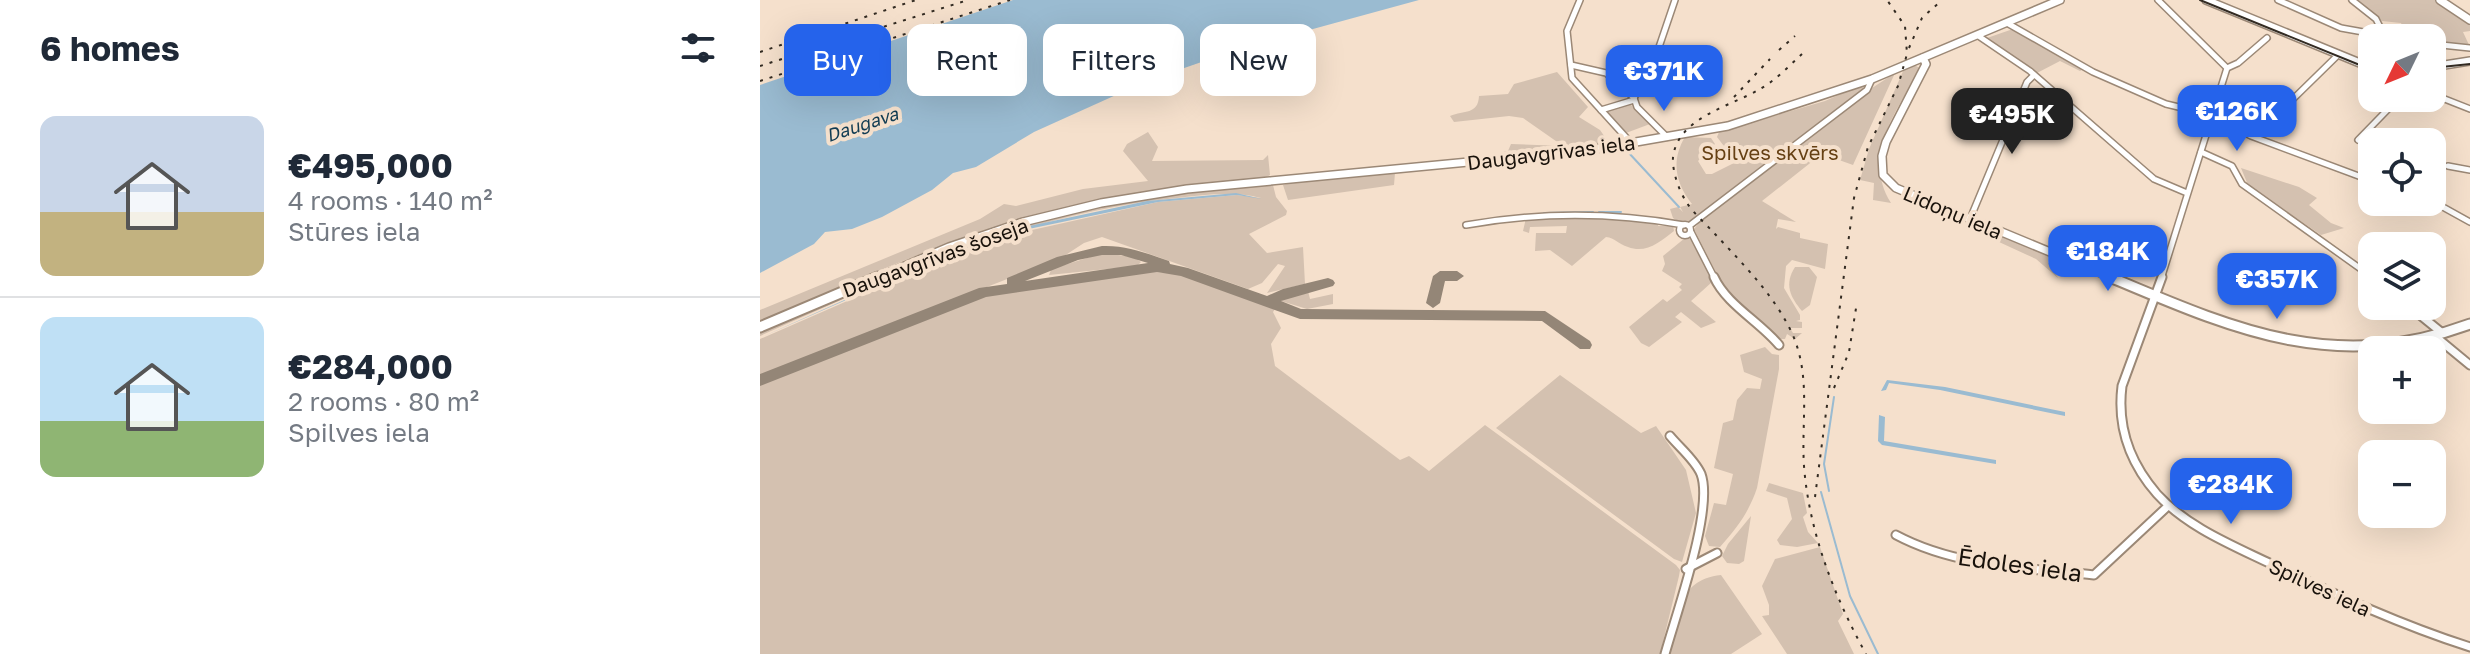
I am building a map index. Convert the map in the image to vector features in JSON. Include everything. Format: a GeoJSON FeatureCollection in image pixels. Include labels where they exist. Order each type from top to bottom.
{"type":"FeatureCollection","features":[{"type":"Feature","properties":{"kind":"main road","name":"Daugavgrīvas iela"},"geometry":{"type":"LineString","coordinates":[[1258,182],[1632,144],[1728,126],[1872,79],[2060,0]]}},
{"type":"Feature","properties":{"kind":"main road"},"geometry":{"type":"LineString","coordinates":[[2206,0],[2358,62]]}},
{"type":"Feature","properties":{"kind":"main road"},"geometry":{"type":"LineString","coordinates":[[2440,0],[2470,20]]}},
{"type":"Feature","properties":{"kind":"main road","name":"Lidoņu iela"},"geometry":{"type":"LineString","coordinates":[[1923,58],[1926,64],[1883,151],[1883,175],[1896,188],[2154,296],[2258,332],[2307,343],[2376,348],[2440,335],[2470,324]]}},
{"type":"Feature","properties":{"kind":"main road"},"geometry":{"type":"LineString","coordinates":[[2446,66],[2470,63]]}},
{"type":"Feature","properties":{"kind":"main road","name":"Daugavgrīvas šoseja"},"geometry":{"type":"LineString","coordinates":[[760,327],[907,264],[1023,222],[1126,198],[1258,182]]}},
{"type":"Feature","properties":{"kind":"street"},"geometry":{"type":"LineString","coordinates":[[1580,0],[1568,23],[1572,78],[1632,144]]}},
{"type":"Feature","properties":{"kind":"street"},"geometry":{"type":"LineString","coordinates":[[1601,110],[1634,99],[1644,82],[1675,0]]}},
{"type":"Feature","properties":{"kind":"street"},"geometry":{"type":"LineString","coordinates":[[2158,0],[2227,68],[2238,63],[2267,38]]}},
{"type":"Feature","properties":{"kind":"street"},"geometry":{"type":"LineString","coordinates":[[2278,0],[2334,26],[2358,32]]}},
{"type":"Feature","properties":{"kind":"street"},"geometry":{"type":"LineString","coordinates":[[2352,0],[2376,19],[2377,24]]}},
{"type":"Feature","properties":{"kind":"street"},"geometry":{"type":"LineString","coordinates":[[2007,23],[2093,72],[2166,104],[2212,116],[2251,136],[2358,176]]}},
{"type":"Feature","properties":{"kind":"street"},"geometry":{"type":"LineString","coordinates":[[1977,35],[2034,75],[2154,179],[2187,193]]}},
{"type":"Feature","properties":{"kind":"street"},"geometry":{"type":"LineString","coordinates":[[2446,45],[2470,48]]}},
{"type":"Feature","properties":{"kind":"street"},"geometry":{"type":"LineString","coordinates":[[2291,101],[2339,54]]}},
{"type":"Feature","properties":{"kind":"street"},"geometry":{"type":"LineString","coordinates":[[1571,65],[1606,73],[1667,137]]}},
{"type":"Feature","properties":{"kind":"street","name":"Spilves iela"},"geometry":{"type":"LineString","coordinates":[[2227,68],[2119,399],[2123,431],[2135,463],[2168,506],[2206,531],[2347,600],[2424,632],[2470,647]]}},
{"type":"Feature","properties":{"kind":"street"},"geometry":{"type":"LineString","coordinates":[[1970,219],[2027,82],[2034,75]]}},
{"type":"Feature","properties":{"kind":"street"},"geometry":{"type":"LineString","coordinates":[[1688,228],[1867,90],[1872,79]]}},
{"type":"Feature","properties":{"kind":"street"},"geometry":{"type":"LineString","coordinates":[[2446,100],[2470,109]]}},
{"type":"Feature","properties":{"kind":"street"},"geometry":{"type":"LineString","coordinates":[[2370,128],[2385,112]]}},
{"type":"Feature","properties":{"kind":"street"},"geometry":{"type":"LineString","coordinates":[[2201,152],[2232,166],[2242,184],[2358,267]]}},
{"type":"Feature","properties":{"kind":"street"},"geometry":{"type":"LineString","coordinates":[[2448,166],[2470,170]]}},
{"type":"Feature","properties":{"kind":"street"},"geometry":{"type":"LineString","coordinates":[[2446,209],[2470,222]]}},
{"type":"Feature","properties":{"kind":"street"},"geometry":{"type":"LineString","coordinates":[[1466,225],[1525,215],[1596,215],[1638,217],[1688,228],[1696,237],[1719,289],[1779,345]]}},
{"type":"Feature","properties":{"kind":"street"},"geometry":{"type":"LineString","coordinates":[[2424,320],[2470,365]]}},
{"type":"Feature","properties":{"kind":"street"},"geometry":{"type":"LineString","coordinates":[[1665,654],[1705,506],[1704,488],[1696,465],[1670,436]]}},
{"type":"Feature","properties":{"kind":"street","name":"Ēdoles iela"},"geometry":{"type":"LineString","coordinates":[[1896,535],[1917,546],[1976,560],[2094,575],[2168,506]]}},
{"type":"Feature","properties":{"kind":"street"},"geometry":{"type":"LineString","coordinates":[[1686,569],[1717,553]]}},
{"type":"Feature","properties":{"kind":"green space"},"geometry":{"type":"Polygon","coordinates":[[[2356,0],[2437,0],[2470,22],[2470,31],[2463,32],[2470,47],[2446,44],[2446,24],[2382,21],[2356,0]]]}},
{"type":"Feature","properties":{"kind":"green space"},"geometry":{"type":"Polygon","coordinates":[[[2013,29],[2083,69],[2080,71],[2060,61],[2037,73],[1987,38],[2013,29]]]}},
{"type":"Feature","properties":{"kind":"green space"},"geometry":{"type":"Polygon","coordinates":[[[1914,65],[1920,68],[1893,116],[1881,150],[1883,185],[1891,203],[1873,200],[1874,183],[1860,180],[1869,149],[1904,69],[1914,65]]]}},
{"type":"Feature","properties":{"kind":"green space"},"geometry":{"type":"Polygon","coordinates":[[[1557,72],[1588,107],[1579,117],[1600,130],[1609,143],[1479,157],[1508,151],[1511,144],[1563,146],[1523,118],[1509,116],[1454,122],[1450,116],[1473,109],[1479,96],[1508,94],[1514,84],[1557,72]]]}},
{"type":"Feature","properties":{"kind":"green space","name":"Spilves skvērs"},"geometry":{"type":"Polygon","coordinates":[[[1895,73],[1853,165],[1811,150],[1807,156],[1814,160],[1762,201],[1796,222],[1778,219],[1776,229],[1800,233],[1800,238],[1828,244],[1825,269],[1792,260],[1786,266],[1784,288],[1800,315],[1800,320],[1796,321],[1802,322],[1802,328],[1790,328],[1793,333],[1802,333],[1795,339],[1787,334],[1785,339],[1779,339],[1727,294],[1694,229],[1704,217],[1701,213],[1687,222],[1673,218],[1670,209],[1678,207],[1683,212],[1680,207],[1692,204],[1682,188],[1677,171],[1681,146],[1685,137],[1711,138],[1715,144],[1698,161],[1706,174],[1712,174],[1736,162],[1717,137],[1719,132],[1825,101],[1859,86],[1869,90],[1895,73]]]}},
{"type":"Feature","properties":{"kind":"green space"},"geometry":{"type":"Polygon","coordinates":[[[1629,103],[1650,124],[1626,133],[1605,112],[1629,103]]]}},
{"type":"Feature","properties":{"kind":"green space"},"geometry":{"type":"Polygon","coordinates":[[[1148,132],[1158,147],[1152,161],[1263,160],[1268,155],[1270,175],[1126,195],[1043,213],[970,235],[899,262],[760,324],[760,310],[980,219],[1004,204],[1016,206],[1083,189],[1148,181],[1123,151],[1127,144],[1148,132]]]}},
{"type":"Feature","properties":{"kind":"green space"},"geometry":{"type":"Polygon","coordinates":[[[1431,168],[1395,173],[1394,185],[1288,200],[1283,185],[1307,179],[1431,168]]]}},
{"type":"Feature","properties":{"kind":"green space"},"geometry":{"type":"Polygon","coordinates":[[[2241,168],[2299,187],[2317,198],[2309,205],[2331,223],[2344,228],[2321,235],[2248,185],[2241,168]]]}},
{"type":"Feature","properties":{"kind":"green space"},"geometry":{"type":"Polygon","coordinates":[[[1273,185],[1276,197],[1287,211],[1286,215],[1249,234],[1267,253],[1303,247],[1305,284],[1267,293],[1285,266],[1278,264],[1262,283],[1248,289],[1102,237],[1084,243],[1061,258],[760,376],[760,339],[925,267],[1032,230],[1158,202],[1237,195],[1261,198],[1230,194],[1198,196],[1122,205],[1068,217],[963,250],[760,336],[760,329],[951,249],[1016,227],[1078,211],[1173,195],[1273,185]]]}},
{"type":"Feature","properties":{"kind":"green space"},"geometry":{"type":"Polygon","coordinates":[[[1604,217],[1659,222],[1658,226],[1673,225],[1674,231],[1652,246],[1641,249],[1606,237],[1572,266],[1550,250],[1535,251],[1536,233],[1566,233],[1567,226],[1530,227],[1529,233],[1523,231],[1526,218],[1604,217]]]}},
{"type":"Feature","properties":{"kind":"green space"},"geometry":{"type":"Polygon","coordinates":[[[1993,231],[2048,253],[2048,262],[2058,278],[2036,259],[1986,236],[1993,231]]]}},
{"type":"Feature","properties":{"kind":"green space"},"geometry":{"type":"Polygon","coordinates":[[[1685,238],[1695,238],[1712,282],[1691,301],[1716,322],[1701,328],[1681,312],[1675,317],[1682,322],[1649,347],[1641,343],[1629,327],[1663,299],[1667,302],[1682,290],[1679,287],[1682,284],[1662,271],[1665,264],[1663,256],[1685,238]]]}},
{"type":"Feature","properties":{"kind":"green space"},"geometry":{"type":"Polygon","coordinates":[[[1103,253],[1133,257],[1141,262],[1137,266],[1049,275],[1051,270],[1058,267],[1103,253]]]}},
{"type":"Feature","properties":{"kind":"green space"},"geometry":{"type":"Polygon","coordinates":[[[1795,267],[1809,267],[1817,277],[1810,305],[1802,311],[1794,301],[1789,285],[1795,267]]]}},
{"type":"Feature","properties":{"kind":"green space"},"geometry":{"type":"Polygon","coordinates":[[[1146,271],[1180,274],[1275,309],[1273,312],[1281,328],[1271,344],[1275,366],[1400,460],[1409,456],[1429,471],[1485,425],[1676,565],[1680,570],[1679,576],[1660,654],[760,654],[760,383],[981,297],[1146,271]]]}},
{"type":"Feature","properties":{"kind":"green space"},"geometry":{"type":"Polygon","coordinates":[[[1308,291],[1310,299],[1333,294],[1333,304],[1307,309],[1281,301],[1288,295],[1308,291]]]}},
{"type":"Feature","properties":{"kind":"green space"},"geometry":{"type":"Polygon","coordinates":[[[1765,347],[1772,354],[1779,355],[1779,369],[1757,488],[1732,533],[1720,547],[1709,546],[1705,536],[1714,503],[1726,505],[1733,474],[1714,468],[1723,423],[1733,420],[1737,400],[1747,388],[1760,389],[1762,379],[1744,372],[1740,355],[1765,347]]]}},
{"type":"Feature","properties":{"kind":"green space"},"geometry":{"type":"Polygon","coordinates":[[[1560,375],[1641,433],[1656,426],[1686,470],[1696,513],[1682,562],[1496,428],[1560,375]]]}},
{"type":"Feature","properties":{"kind":"green space"},"geometry":{"type":"Polygon","coordinates":[[[1769,483],[1803,493],[1807,513],[1803,517],[1808,532],[1818,543],[1797,547],[1780,545],[1777,540],[1792,519],[1787,498],[1766,491],[1769,483]]]}},
{"type":"Feature","properties":{"kind":"green space"},"geometry":{"type":"Polygon","coordinates":[[[1751,516],[1744,561],[1727,563],[1722,556],[1728,544],[1751,516]]]}},
{"type":"Feature","properties":{"kind":"green space"},"geometry":{"type":"Polygon","coordinates":[[[1820,547],[1843,614],[1838,621],[1854,654],[1787,654],[1762,616],[1769,615],[1769,605],[1762,586],[1775,559],[1820,547]]]}},
{"type":"Feature","properties":{"kind":"green space"},"geometry":{"type":"Polygon","coordinates":[[[1721,575],[1762,634],[1731,654],[1669,654],[1678,614],[1687,592],[1706,578],[1721,575]]]}},
{"type":"Feature","properties":{"kind":"water","name":"Daugava"},"geometry":{"type":"Polygon","coordinates":[[[1013,0],[1419,0],[1316,28],[1316,24],[1200,24],[1200,63],[1184,68],[1184,24],[1043,24],[1043,96],[1114,96],[1034,132],[976,167],[953,173],[932,190],[882,217],[852,229],[825,232],[814,244],[760,273],[760,85],[784,77],[784,96],[891,96],[891,41],[907,36],[907,96],[1027,96],[1027,24],[942,24],[1013,0]]]}},
{"type":"Feature","properties":{"kind":"water"},"geometry":{"type":"Polygon","coordinates":[[[1236,193],[1262,199],[1237,195],[1158,202],[1019,231],[928,264],[760,338],[929,262],[1020,228],[1147,201],[1236,193]]]}},
{"type":"Feature","properties":{"kind":"water"},"geometry":{"type":"Polygon","coordinates":[[[1887,380],[1945,387],[2065,412],[2065,416],[1940,390],[1889,383],[1886,390],[1881,391],[1887,380]]]}},
{"type":"Feature","properties":{"kind":"water"},"geometry":{"type":"Polygon","coordinates":[[[1879,415],[1885,417],[1884,441],[1996,460],[1996,464],[1882,445],[1878,441],[1879,415]]]}},
{"type":"Feature","properties":{"kind":"waterway"},"geometry":{"type":"LineString","coordinates":[[1628,152],[1679,207]]}},
{"type":"Feature","properties":{"kind":"waterway"},"geometry":{"type":"LineString","coordinates":[[1544,213],[1593,212]]}},
{"type":"Feature","properties":{"kind":"waterway"},"geometry":{"type":"LineString","coordinates":[[1599,212],[1621,212]]}},
{"type":"Feature","properties":{"kind":"waterway"},"geometry":{"type":"LineString","coordinates":[[1829,491],[1824,464],[1834,397]]}},
{"type":"Feature","properties":{"kind":"waterway"},"geometry":{"type":"LineString","coordinates":[[1821,492],[1850,596],[1878,654]]}},
{"type":"Feature","properties":{"kind":"taxiway"},"geometry":{"type":"LineString","coordinates":[[1012,281],[1062,260],[1102,250],[1128,252],[1164,264]]}},
{"type":"Feature","properties":{"kind":"taxiway"},"geometry":{"type":"LineString","coordinates":[[760,380],[984,292],[1157,267],[1183,271],[1300,314],[1545,316],[1585,345]]}},
{"type":"Feature","properties":{"kind":"taxiway"},"geometry":{"type":"LineString","coordinates":[[1433,303],[1440,276],[1457,276]]}},
{"type":"Feature","properties":{"kind":"taxiway"},"geometry":{"type":"LineString","coordinates":[[1268,302],[1283,294],[1328,283]]}},
{"type":"Feature","properties":{"kind":"tram line"},"geometry":{"type":"LineString","coordinates":[[2200,0],[2358,64]]}},
{"type":"Feature","properties":{"kind":"tram line"},"geometry":{"type":"LineString","coordinates":[[2446,67],[2470,64]]}},
{"type":"Feature","properties":{"kind":"railway"},"geometry":{"type":"LineString","coordinates":[[760,52],[916,0]]}},
{"type":"Feature","properties":{"kind":"railway"},"geometry":{"type":"LineString","coordinates":[[760,66],[968,0]]}},
{"type":"Feature","properties":{"kind":"railway"},"geometry":{"type":"LineString","coordinates":[[760,81],[1010,0]]}},
{"type":"Feature","properties":{"kind":"railway"},"geometry":{"type":"LineString","coordinates":[[1815,497],[1854,198],[1868,147],[1898,86],[1907,54],[1905,26],[1887,0]]}},
{"type":"Feature","properties":{"kind":"railway"},"geometry":{"type":"LineString","coordinates":[[1909,48],[1922,18],[1942,0]]}},
{"type":"Feature","properties":{"kind":"railway"},"geometry":{"type":"LineString","coordinates":[[1779,50],[1795,36]]}},
{"type":"Feature","properties":{"kind":"railway"},"geometry":{"type":"LineString","coordinates":[[1802,54],[1766,85],[1695,122],[1677,143],[1673,163],[1687,203],[1765,291],[1783,316],[1797,346],[1803,379],[1804,466],[1811,515],[1834,586],[1866,654]]}},
{"type":"Feature","properties":{"kind":"railway"},"geometry":{"type":"LineString","coordinates":[[1734,97],[1770,59]]}},
{"type":"Feature","properties":{"kind":"railway"},"geometry":{"type":"LineString","coordinates":[[1834,388],[1849,352],[1857,302]]}}]}
